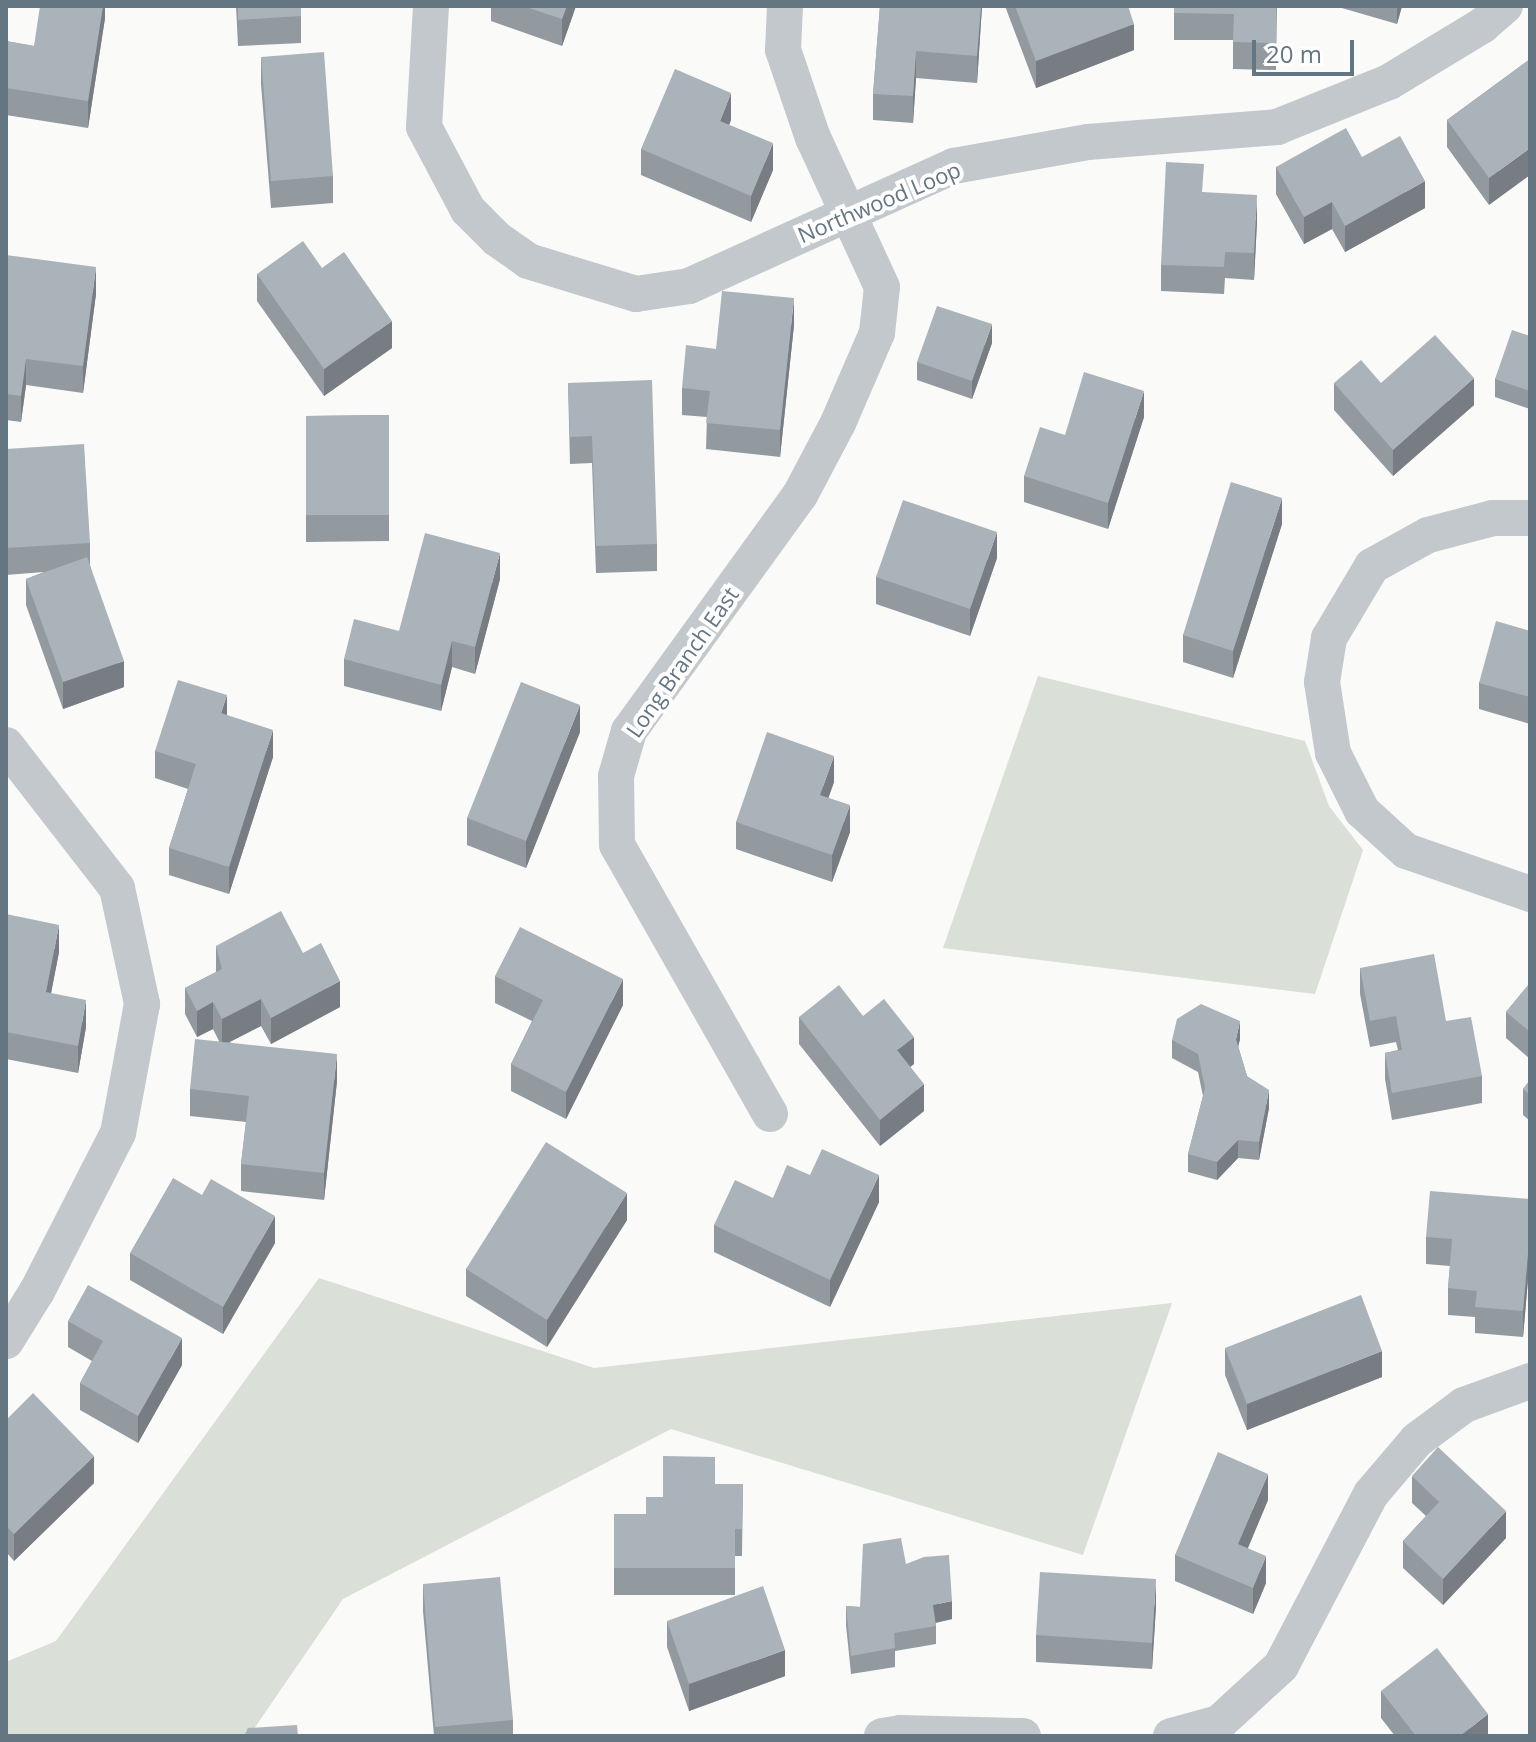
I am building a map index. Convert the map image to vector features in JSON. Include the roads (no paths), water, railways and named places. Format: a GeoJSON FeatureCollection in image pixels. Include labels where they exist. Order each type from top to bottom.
{"type":"FeatureCollection","features":[{"type":"Feature","properties":{"kind":"street","name":"Northwood Loop"},"geometry":{"type":"LineString","coordinates":[[431,6],[424,127],[468,210],[497,239],[528,261],[636,294],[689,286],[954,166],[1088,142],[1277,127],[1389,82],[1483,25],[1505,6]]}},
{"type":"Feature","properties":{"kind":"street","name":"Long Branch East"},"geometry":{"type":"LineString","coordinates":[[770,1114],[617,845],[616,776],[629,731],[800,495],[838,423],[877,333],[882,287],[813,138],[783,50],[785,6]]}},
{"type":"Feature","properties":{"kind":"street"},"geometry":{"type":"LineString","coordinates":[[1530,518],[1493,518],[1428,535],[1372,566],[1329,638],[1322,682],[1333,753],[1362,811],[1406,851],[1530,894]]}},
{"type":"Feature","properties":{"kind":"street"},"geometry":{"type":"LineString","coordinates":[[6,745],[117,888],[142,1004],[118,1133],[37,1291],[6,1341]]}},
{"type":"Feature","properties":{"kind":"street"},"geometry":{"type":"LineString","coordinates":[[1171,1736],[1219,1723],[1281,1666],[1371,1494],[1417,1440],[1464,1405],[1530,1381]]}},
{"type":"Feature","properties":{"kind":"street"},"geometry":{"type":"LineString","coordinates":[[882,1736],[900,1733],[1023,1736]]}}]}
